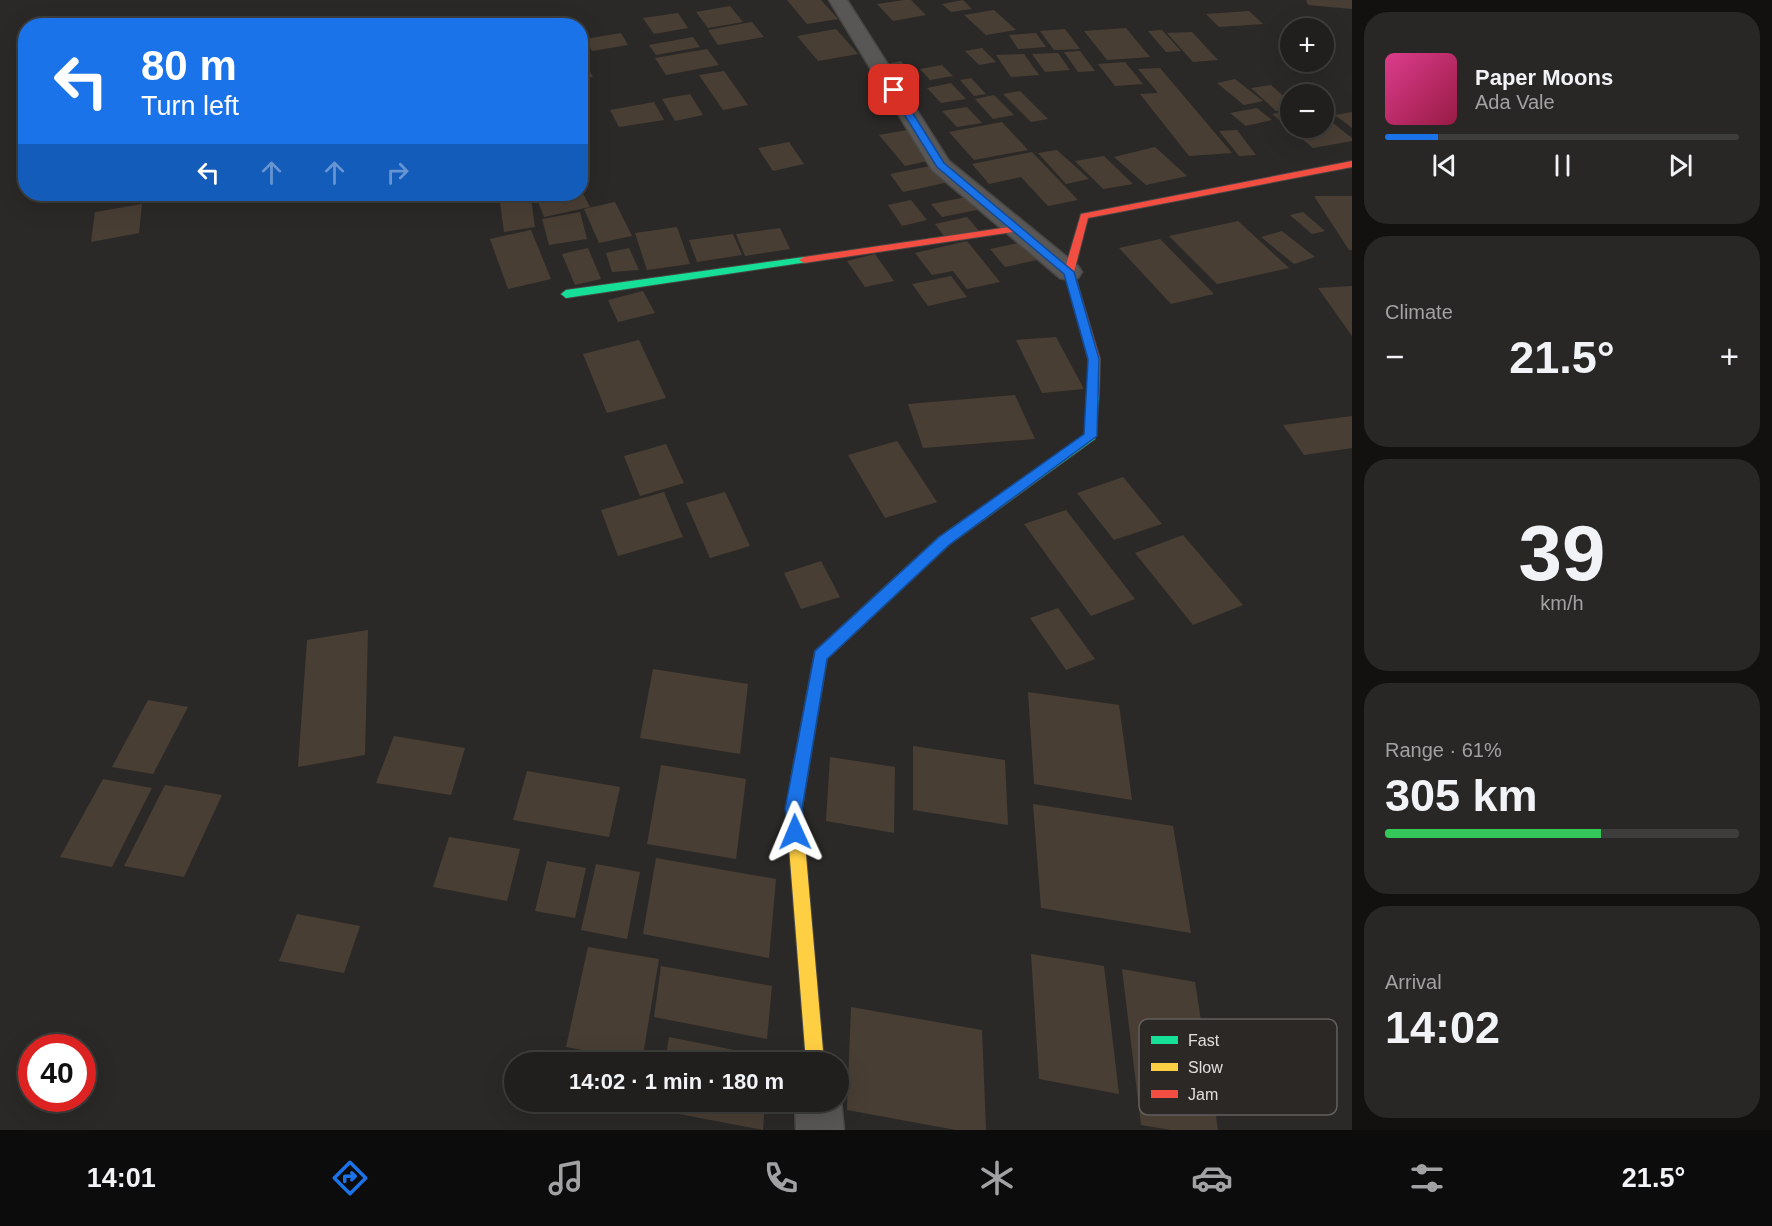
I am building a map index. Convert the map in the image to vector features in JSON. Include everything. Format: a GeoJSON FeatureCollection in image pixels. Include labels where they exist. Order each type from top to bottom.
{"type":"FeatureCollection","features":[{"type":"Feature","properties":{"kind":"street"},"geometry":{"type":"LineString","coordinates":[[838,0],[940,165],[1069,272]]}},
{"type":"Feature","properties":{"kind":"street"},"geometry":{"type":"LineString","coordinates":[[814,1052],[794,809],[820,656],[944,541],[1090,436],[1094,359],[1069,272],[1084,216],[1352,164]]}},
{"type":"Feature","properties":{"kind":"street"},"geometry":{"type":"LineString","coordinates":[[566,294],[1016,228]]}},
{"type":"Feature","properties":{"kind":"street"},"geometry":{"type":"LineString","coordinates":[[819,1112],[820,1130]]}},
{"type":"Feature","properties":{"kind":"building"},"geometry":{"type":"Polygon","coordinates":[[[787,0],[821,0],[838,19],[807,24],[787,0]]]}},
{"type":"Feature","properties":{"kind":"building"},"geometry":{"type":"Polygon","coordinates":[[[911,0],[926,15],[893,21],[877,4],[911,0]]]}},
{"type":"Feature","properties":{"kind":"building"},"geometry":{"type":"Polygon","coordinates":[[[963,0],[972,9],[951,12],[942,4],[963,0]]]}},
{"type":"Feature","properties":{"kind":"building"},"geometry":{"type":"Polygon","coordinates":[[[1306,0],[1352,0],[1352,9],[1308,5],[1306,0]]]}},
{"type":"Feature","properties":{"kind":"building"},"geometry":{"type":"Polygon","coordinates":[[[730,6],[743,22],[708,28],[696,12],[730,6]]]}},
{"type":"Feature","properties":{"kind":"building"},"geometry":{"type":"Polygon","coordinates":[[[994,10],[1016,30],[986,35],[964,15],[994,10]]]}},
{"type":"Feature","properties":{"kind":"building"},"geometry":{"type":"Polygon","coordinates":[[[1249,11],[1263,24],[1219,27],[1206,14],[1249,11]]]}},
{"type":"Feature","properties":{"kind":"building"},"geometry":{"type":"Polygon","coordinates":[[[678,13],[688,28],[654,34],[643,18],[678,13]]]}},
{"type":"Feature","properties":{"kind":"building"},"geometry":{"type":"Polygon","coordinates":[[[752,22],[764,37],[718,45],[708,30],[752,22]]]}},
{"type":"Feature","properties":{"kind":"building"},"geometry":{"type":"Polygon","coordinates":[[[1126,28],[1150,57],[1107,60],[1084,31],[1126,28]]]}},
{"type":"Feature","properties":{"kind":"building"},"geometry":{"type":"Polygon","coordinates":[[[836,29],[858,54],[818,61],[797,36],[836,29]]]}},
{"type":"Feature","properties":{"kind":"building"},"geometry":{"type":"Polygon","coordinates":[[[1065,29],[1080,49],[1054,50],[1040,31],[1065,29]]]}},
{"type":"Feature","properties":{"kind":"building"},"geometry":{"type":"Polygon","coordinates":[[[1162,30],[1181,51],[1166,52],[1148,31],[1162,30]]]}},
{"type":"Feature","properties":{"kind":"building"},"geometry":{"type":"Polygon","coordinates":[[[1192,32],[1218,60],[1193,62],[1167,33],[1192,32]]]}},
{"type":"Feature","properties":{"kind":"building"},"geometry":{"type":"Polygon","coordinates":[[[621,33],[628,45],[592,51],[588,38],[621,33]]]}},
{"type":"Feature","properties":{"kind":"building"},"geometry":{"type":"Polygon","coordinates":[[[1036,33],[1046,47],[1018,49],[1009,35],[1036,33]]]}},
{"type":"Feature","properties":{"kind":"building"},"geometry":{"type":"Polygon","coordinates":[[[693,37],[700,47],[656,55],[649,45],[693,37]]]}},
{"type":"Feature","properties":{"kind":"building"},"geometry":{"type":"Polygon","coordinates":[[[982,48],[996,62],[979,65],[965,51],[982,48]]]}},
{"type":"Feature","properties":{"kind":"building"},"geometry":{"type":"Polygon","coordinates":[[[707,49],[719,65],[666,75],[655,58],[707,49]]]}},
{"type":"Feature","properties":{"kind":"building"},"geometry":{"type":"Polygon","coordinates":[[[1080,51],[1095,71],[1078,72],[1064,52],[1080,51]]]}},
{"type":"Feature","properties":{"kind":"building"},"geometry":{"type":"Polygon","coordinates":[[[1058,53],[1070,70],[1045,72],[1032,54],[1058,53]]]}},
{"type":"Feature","properties":{"kind":"building"},"geometry":{"type":"Polygon","coordinates":[[[1024,54],[1039,75],[1011,77],[996,55],[1024,54]]]}},
{"type":"Feature","properties":{"kind":"building"},"geometry":{"type":"Polygon","coordinates":[[[901,61],[911,73],[892,76],[882,65],[901,61]]]}},
{"type":"Feature","properties":{"kind":"building"},"geometry":{"type":"Polygon","coordinates":[[[1125,62],[1143,84],[1115,86],[1098,64],[1125,62]]]}},
{"type":"Feature","properties":{"kind":"building"},"geometry":{"type":"Polygon","coordinates":[[[942,65],[953,76],[930,80],[920,69],[942,65]]]}},
{"type":"Feature","properties":{"kind":"building"},"geometry":{"type":"Polygon","coordinates":[[[588,68],[593,77],[588,78],[588,68]]]}},
{"type":"Feature","properties":{"kind":"building"},"geometry":{"type":"Polygon","coordinates":[[[1160,68],[1232,153],[1189,156],[1140,94],[1158,93],[1138,69],[1160,68]]]}},
{"type":"Feature","properties":{"kind":"building"},"geometry":{"type":"Polygon","coordinates":[[[724,71],[748,105],[723,110],[699,75],[724,71]]]}},
{"type":"Feature","properties":{"kind":"building"},"geometry":{"type":"Polygon","coordinates":[[[971,78],[986,94],[974,96],[960,80],[971,78]]]}},
{"type":"Feature","properties":{"kind":"building"},"geometry":{"type":"Polygon","coordinates":[[[1235,79],[1263,101],[1244,105],[1217,83],[1235,79]]]}},
{"type":"Feature","properties":{"kind":"building"},"geometry":{"type":"Polygon","coordinates":[[[951,83],[966,99],[941,103],[927,88],[951,83]]]}},
{"type":"Feature","properties":{"kind":"building"},"geometry":{"type":"Polygon","coordinates":[[[1271,85],[1280,93],[1280,110],[1276,111],[1251,88],[1271,85]]]}},
{"type":"Feature","properties":{"kind":"building"},"geometry":{"type":"Polygon","coordinates":[[[1020,91],[1048,119],[1031,122],[1003,94],[1020,91]]]}},
{"type":"Feature","properties":{"kind":"building"},"geometry":{"type":"Polygon","coordinates":[[[690,94],[703,115],[675,121],[662,99],[690,94]]]}},
{"type":"Feature","properties":{"kind":"building"},"geometry":{"type":"Polygon","coordinates":[[[994,95],[1014,115],[993,119],[975,99],[994,95]]]}},
{"type":"Feature","properties":{"kind":"building"},"geometry":{"type":"Polygon","coordinates":[[[654,102],[664,120],[619,127],[610,110],[654,102]]]}},
{"type":"Feature","properties":{"kind":"building"},"geometry":{"type":"Polygon","coordinates":[[[967,107],[982,123],[957,127],[942,111],[967,107]]]}},
{"type":"Feature","properties":{"kind":"building"},"geometry":{"type":"Polygon","coordinates":[[[1257,108],[1272,120],[1246,126],[1230,113],[1257,108]]]}},
{"type":"Feature","properties":{"kind":"building"},"geometry":{"type":"Polygon","coordinates":[[[1352,112],[1352,128],[1335,115],[1352,112]]]}},
{"type":"Feature","properties":{"kind":"building"},"geometry":{"type":"Polygon","coordinates":[[[1280,113],[1280,121],[1272,114],[1280,113]]]}},
{"type":"Feature","properties":{"kind":"building"},"geometry":{"type":"Polygon","coordinates":[[[1002,122],[1028,150],[974,160],[949,132],[1002,122]]]}},
{"type":"Feature","properties":{"kind":"building"},"geometry":{"type":"Polygon","coordinates":[[[1334,124],[1352,138],[1352,141],[1313,148],[1301,138],[1334,138],[1334,124]]]}},
{"type":"Feature","properties":{"kind":"building"},"geometry":{"type":"Polygon","coordinates":[[[907,130],[932,160],[905,166],[879,135],[907,130]]]}},
{"type":"Feature","properties":{"kind":"building"},"geometry":{"type":"Polygon","coordinates":[[[1237,130],[1256,155],[1239,156],[1219,131],[1237,130]]]}},
{"type":"Feature","properties":{"kind":"building"},"geometry":{"type":"Polygon","coordinates":[[[789,142],[804,164],[773,171],[758,148],[789,142]]]}},
{"type":"Feature","properties":{"kind":"building"},"geometry":{"type":"Polygon","coordinates":[[[1155,147],[1187,176],[1146,185],[1114,157],[1155,147]]]}},
{"type":"Feature","properties":{"kind":"building"},"geometry":{"type":"Polygon","coordinates":[[[1057,150],[1089,179],[1066,184],[1038,153],[1057,150]]]}},
{"type":"Feature","properties":{"kind":"building"},"geometry":{"type":"Polygon","coordinates":[[[1032,152],[1078,200],[1048,206],[1021,177],[989,184],[972,164],[1032,152]]]}},
{"type":"Feature","properties":{"kind":"building"},"geometry":{"type":"Polygon","coordinates":[[[1104,156],[1133,184],[1103,189],[1075,161],[1104,156]]]}},
{"type":"Feature","properties":{"kind":"building"},"geometry":{"type":"Polygon","coordinates":[[[935,165],[949,182],[903,192],[890,174],[935,165]]]}},
{"type":"Feature","properties":{"kind":"building"},"geometry":{"type":"Polygon","coordinates":[[[1314,196],[1352,196],[1352,250],[1349,250],[1314,196]]]}},
{"type":"Feature","properties":{"kind":"building"},"geometry":{"type":"Polygon","coordinates":[[[966,197],[977,210],[942,217],[931,204],[966,197]]]}},
{"type":"Feature","properties":{"kind":"building"},"geometry":{"type":"Polygon","coordinates":[[[911,200],[927,220],[902,226],[888,205],[911,200]]]}},
{"type":"Feature","properties":{"kind":"building"},"geometry":{"type":"Polygon","coordinates":[[[531,201],[535,227],[504,232],[500,202],[531,201]]]}},
{"type":"Feature","properties":{"kind":"building"},"geometry":{"type":"Polygon","coordinates":[[[538,201],[587,201],[590,207],[544,217],[538,201]]]}},
{"type":"Feature","properties":{"kind":"building"},"geometry":{"type":"Polygon","coordinates":[[[615,202],[632,236],[599,243],[584,209],[615,202]]]}},
{"type":"Feature","properties":{"kind":"building"},"geometry":{"type":"Polygon","coordinates":[[[142,204],[139,233],[91,242],[95,212],[142,204]]]}},
{"type":"Feature","properties":{"kind":"building"},"geometry":{"type":"Polygon","coordinates":[[[580,212],[587,239],[549,245],[542,219],[580,212]]]}},
{"type":"Feature","properties":{"kind":"building"},"geometry":{"type":"Polygon","coordinates":[[[1303,212],[1325,231],[1312,234],[1290,215],[1303,212]]]}},
{"type":"Feature","properties":{"kind":"building"},"geometry":{"type":"Polygon","coordinates":[[[967,217],[980,232],[947,240],[935,224],[967,217]]]}},
{"type":"Feature","properties":{"kind":"building"},"geometry":{"type":"Polygon","coordinates":[[[1238,221],[1289,268],[1217,284],[1169,236],[1238,221]]]}},
{"type":"Feature","properties":{"kind":"building"},"geometry":{"type":"Polygon","coordinates":[[[677,227],[690,264],[647,270],[635,233],[677,227]]]}},
{"type":"Feature","properties":{"kind":"building"},"geometry":{"type":"Polygon","coordinates":[[[780,228],[790,249],[745,256],[736,234],[780,228]]]}},
{"type":"Feature","properties":{"kind":"building"},"geometry":{"type":"Polygon","coordinates":[[[531,230],[551,279],[508,289],[490,239],[531,230]]]}},
{"type":"Feature","properties":{"kind":"building"},"geometry":{"type":"Polygon","coordinates":[[[1282,231],[1315,257],[1294,264],[1261,237],[1282,231]]]}},
{"type":"Feature","properties":{"kind":"building"},"geometry":{"type":"Polygon","coordinates":[[[733,234],[742,255],[697,262],[689,240],[733,234]]]}},
{"type":"Feature","properties":{"kind":"building"},"geometry":{"type":"Polygon","coordinates":[[[1160,239],[1214,294],[1171,304],[1119,248],[1160,239]]]}},
{"type":"Feature","properties":{"kind":"building"},"geometry":{"type":"Polygon","coordinates":[[[967,241],[1000,282],[967,289],[953,271],[932,275],[915,253],[967,241]]]}},
{"type":"Feature","properties":{"kind":"building"},"geometry":{"type":"Polygon","coordinates":[[[1022,242],[1037,260],[1005,267],[990,249],[1022,242]]]}},
{"type":"Feature","properties":{"kind":"building"},"geometry":{"type":"Polygon","coordinates":[[[588,248],[601,279],[575,285],[562,254],[588,248]]]}},
{"type":"Feature","properties":{"kind":"building"},"geometry":{"type":"Polygon","coordinates":[[[629,248],[639,270],[612,272],[606,253],[629,248]]]}},
{"type":"Feature","properties":{"kind":"building"},"geometry":{"type":"Polygon","coordinates":[[[875,254],[894,281],[865,287],[847,261],[875,254]]]}},
{"type":"Feature","properties":{"kind":"building"},"geometry":{"type":"Polygon","coordinates":[[[951,276],[967,297],[928,306],[912,284],[951,276]]]}},
{"type":"Feature","properties":{"kind":"building"},"geometry":{"type":"Polygon","coordinates":[[[1352,286],[1352,336],[1318,288],[1352,286]]]}},
{"type":"Feature","properties":{"kind":"building"},"geometry":{"type":"Polygon","coordinates":[[[643,291],[655,313],[618,322],[608,300],[643,291]]]}},
{"type":"Feature","properties":{"kind":"building"},"geometry":{"type":"Polygon","coordinates":[[[1056,337],[1084,389],[1042,393],[1016,340],[1056,337]]]}},
{"type":"Feature","properties":{"kind":"building"},"geometry":{"type":"Polygon","coordinates":[[[639,340],[666,398],[607,413],[583,354],[639,340]]]}},
{"type":"Feature","properties":{"kind":"building"},"geometry":{"type":"Polygon","coordinates":[[[1015,395],[1035,439],[923,448],[908,404],[1015,395]]]}},
{"type":"Feature","properties":{"kind":"building"},"geometry":{"type":"Polygon","coordinates":[[[1352,416],[1352,448],[1304,455],[1283,425],[1352,416]]]}},
{"type":"Feature","properties":{"kind":"building"},"geometry":{"type":"Polygon","coordinates":[[[897,441],[937,502],[885,518],[848,455],[897,441]]]}},
{"type":"Feature","properties":{"kind":"building"},"geometry":{"type":"Polygon","coordinates":[[[666,444],[684,483],[640,496],[624,456],[666,444]]]}},
{"type":"Feature","properties":{"kind":"building"},"geometry":{"type":"Polygon","coordinates":[[[1123,477],[1162,524],[1114,540],[1077,493],[1123,477]]]}},
{"type":"Feature","properties":{"kind":"building"},"geometry":{"type":"Polygon","coordinates":[[[664,492],[683,537],[618,556],[601,510],[664,492]]]}},
{"type":"Feature","properties":{"kind":"building"},"geometry":{"type":"Polygon","coordinates":[[[725,492],[750,546],[710,558],[686,503],[725,492]]]}},
{"type":"Feature","properties":{"kind":"building"},"geometry":{"type":"Polygon","coordinates":[[[1066,510],[1135,599],[1091,616],[1024,524],[1066,510]]]}},
{"type":"Feature","properties":{"kind":"building"},"geometry":{"type":"Polygon","coordinates":[[[1183,535],[1243,605],[1193,625],[1135,553],[1183,535]]]}},
{"type":"Feature","properties":{"kind":"building"},"geometry":{"type":"Polygon","coordinates":[[[821,561],[840,597],[801,609],[784,573],[821,561]]]}},
{"type":"Feature","properties":{"kind":"building"},"geometry":{"type":"Polygon","coordinates":[[[1058,608],[1095,659],[1066,670],[1030,618],[1058,608]]]}},
{"type":"Feature","properties":{"kind":"building"},"geometry":{"type":"Polygon","coordinates":[[[368,630],[365,755],[298,767],[307,640],[368,630]]]}},
{"type":"Feature","properties":{"kind":"building"},"geometry":{"type":"Polygon","coordinates":[[[653,669],[748,684],[740,754],[640,738],[653,669]]]}},
{"type":"Feature","properties":{"kind":"building"},"geometry":{"type":"Polygon","coordinates":[[[1028,692],[1119,705],[1132,800],[1034,784],[1028,692]]]}},
{"type":"Feature","properties":{"kind":"building"},"geometry":{"type":"Polygon","coordinates":[[[148,700],[188,707],[153,774],[112,767],[148,700]]]}},
{"type":"Feature","properties":{"kind":"building"},"geometry":{"type":"Polygon","coordinates":[[[394,736],[465,748],[451,795],[376,783],[394,736]]]}},
{"type":"Feature","properties":{"kind":"building"},"geometry":{"type":"Polygon","coordinates":[[[913,746],[1005,760],[1008,825],[913,810],[913,746]]]}},
{"type":"Feature","properties":{"kind":"building"},"geometry":{"type":"Polygon","coordinates":[[[830,757],[895,767],[894,833],[826,821],[830,757]]]}},
{"type":"Feature","properties":{"kind":"building"},"geometry":{"type":"Polygon","coordinates":[[[661,765],[746,779],[736,859],[647,844],[661,765]]]}},
{"type":"Feature","properties":{"kind":"building"},"geometry":{"type":"Polygon","coordinates":[[[527,771],[620,787],[609,837],[513,820],[527,771]]]}},
{"type":"Feature","properties":{"kind":"building"},"geometry":{"type":"Polygon","coordinates":[[[103,779],[152,788],[112,867],[60,857],[103,779]]]}},
{"type":"Feature","properties":{"kind":"building"},"geometry":{"type":"Polygon","coordinates":[[[165,785],[222,795],[184,877],[124,866],[165,785]]]}},
{"type":"Feature","properties":{"kind":"building"},"geometry":{"type":"Polygon","coordinates":[[[1033,804],[1173,826],[1191,933],[1041,908],[1033,804]]]}},
{"type":"Feature","properties":{"kind":"building"},"geometry":{"type":"Polygon","coordinates":[[[449,837],[520,849],[507,901],[433,887],[449,837]]]}},
{"type":"Feature","properties":{"kind":"building"},"geometry":{"type":"Polygon","coordinates":[[[656,858],[776,879],[769,958],[643,934],[656,858]]]}},
{"type":"Feature","properties":{"kind":"building"},"geometry":{"type":"Polygon","coordinates":[[[547,861],[586,868],[575,918],[535,911],[547,861]]]}},
{"type":"Feature","properties":{"kind":"building"},"geometry":{"type":"Polygon","coordinates":[[[596,864],[640,872],[627,939],[581,930],[596,864]]]}},
{"type":"Feature","properties":{"kind":"building"},"geometry":{"type":"Polygon","coordinates":[[[297,914],[360,926],[344,973],[279,961],[297,914]]]}},
{"type":"Feature","properties":{"kind":"building"},"geometry":{"type":"Polygon","coordinates":[[[588,947],[659,959],[644,1052],[593,1052],[566,1047],[588,947]]]}},
{"type":"Feature","properties":{"kind":"building"},"geometry":{"type":"Polygon","coordinates":[[[1031,954],[1104,966],[1119,1094],[1039,1079],[1031,954]]]}},
{"type":"Feature","properties":{"kind":"building"},"geometry":{"type":"Polygon","coordinates":[[[661,966],[772,986],[767,1039],[654,1017],[661,966]]]}},
{"type":"Feature","properties":{"kind":"building"},"geometry":{"type":"Polygon","coordinates":[[[1122,969],[1195,982],[1201,1019],[1139,1019],[1139,1109],[1122,969]]]}},
{"type":"Feature","properties":{"kind":"building"},"geometry":{"type":"Polygon","coordinates":[[[851,1007],[982,1030],[986,1130],[956,1130],[849,1110],[851,1007]]]}},
{"type":"Feature","properties":{"kind":"building"},"geometry":{"type":"Polygon","coordinates":[[[669,1037],[744,1052],[667,1052],[669,1037]]]}},
{"type":"Feature","properties":{"kind":"building"},"geometry":{"type":"Polygon","coordinates":[[[668,1112],[764,1112],[763,1130],[668,1112]]]}},
{"type":"Feature","properties":{"kind":"building"},"geometry":{"type":"Polygon","coordinates":[[[1140,1115],[1216,1115],[1218,1130],[1171,1130],[1141,1125],[1140,1115]]]}},
{"type":"Feature","properties":{"kind":"traffic: fast"},"geometry":{"type":"LineString","coordinates":[[566,294],[804,260]]}},
{"type":"Feature","properties":{"kind":"traffic: fast"},"geometry":{"type":"LineString","coordinates":[[799,778],[820,656],[944,541],[1091,436],[1093,395]]}},
{"type":"Feature","properties":{"kind":"traffic: slow"},"geometry":{"type":"LineString","coordinates":[[799,778],[794,809],[814,1052]]}},
{"type":"Feature","properties":{"kind":"traffic: jam"},"geometry":{"type":"LineString","coordinates":[[1093,395],[1094,359],[1069,272],[1084,216],[1352,164]]}},
{"type":"Feature","properties":{"kind":"traffic: jam"},"geometry":{"type":"LineString","coordinates":[[804,260],[1016,229]]}},
{"type":"Feature","properties":{"kind":"route"},"geometry":{"type":"LineString","coordinates":[[795,832],[794,809],[820,656],[944,541],[1090,436],[1094,359],[1069,272],[940,165],[894,90]]}}]}
